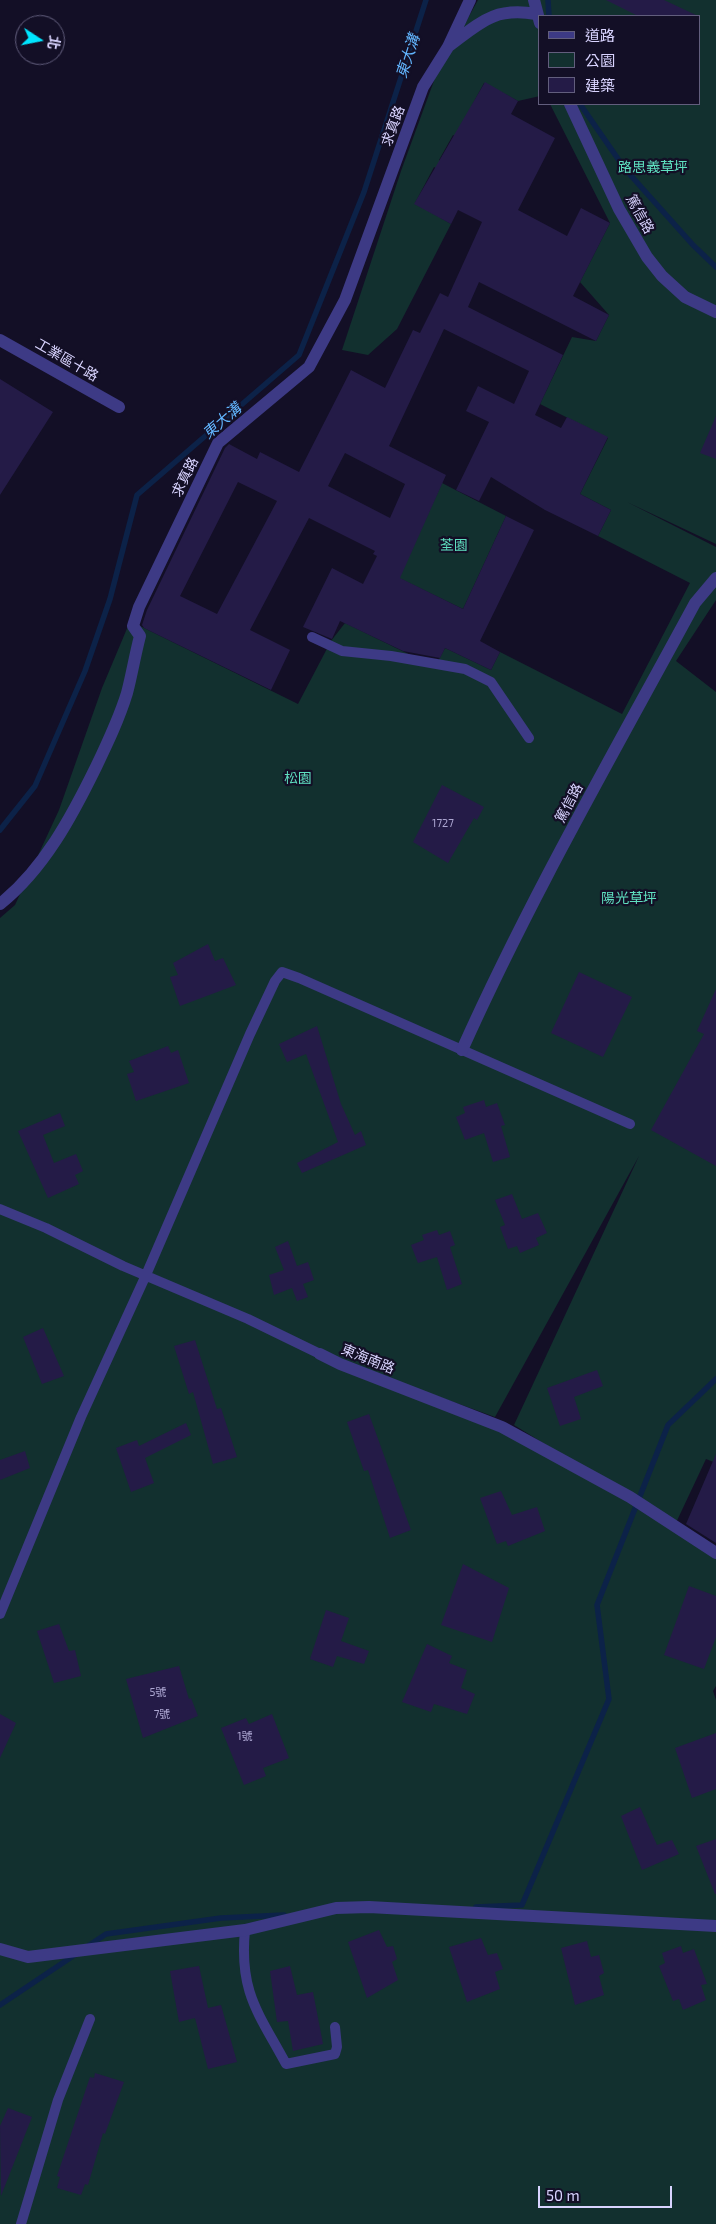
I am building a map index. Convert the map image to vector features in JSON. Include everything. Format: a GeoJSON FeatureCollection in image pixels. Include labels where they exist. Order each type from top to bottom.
{"type":"FeatureCollection","features":[{"type":"Feature","properties":{"kind":"street","name":"求真路"},"geometry":{"type":"LineString","coordinates":[[0,904],[38,864],[71,818],[115,728],[127,692],[140,636],[133,626],[139,608],[218,443],[309,367],[345,300],[424,87],[448,47],[470,0]]}},
{"type":"Feature","properties":{"kind":"street"},"geometry":{"type":"LineString","coordinates":[[534,0],[538,18]]}},
{"type":"Feature","properties":{"kind":"street"},"geometry":{"type":"LineString","coordinates":[[448,47],[480,23],[493,16],[517,11],[538,18]]}},
{"type":"Feature","properties":{"kind":"street","name":"篤信路"},"geometry":{"type":"LineString","coordinates":[[570,105],[620,209],[647,257],[662,276],[685,297],[716,312]]}},
{"type":"Feature","properties":{"kind":"street","name":"工業區十路"},"geometry":{"type":"LineString","coordinates":[[0,340],[119,407]]}},
{"type":"Feature","properties":{"kind":"street","name":"篤信路"},"geometry":{"type":"LineString","coordinates":[[462,1050],[525,917],[588,798],[695,603],[716,578]]}},
{"type":"Feature","properties":{"kind":"street","name":"東海南路"},"geometry":{"type":"LineString","coordinates":[[320,1354],[340,1364],[502,1427],[630,1497],[716,1553]]}},
{"type":"Feature","properties":{"kind":"street"},"geometry":{"type":"LineString","coordinates":[[0,1949],[28,1957],[245,1930],[336,1908],[369,1907],[716,1926]]}},
{"type":"Feature","properties":{"kind":"lane"},"geometry":{"type":"LineString","coordinates":[[312,637],[342,651],[391,656],[465,669],[491,682],[529,738]]}},
{"type":"Feature","properties":{"kind":"lane"},"geometry":{"type":"LineString","coordinates":[[0,1614],[81,1418],[146,1275],[250,1034],[275,981],[282,972],[630,1124]]}},
{"type":"Feature","properties":{"kind":"lane","name":"東海南路"},"geometry":{"type":"LineString","coordinates":[[0,1209],[46,1228],[123,1266],[248,1318],[320,1354]]}},
{"type":"Feature","properties":{"kind":"lane"},"geometry":{"type":"LineString","coordinates":[[245,1930],[243,1966],[252,2003],[286,2064],[335,2054],[337,2047],[335,2027]]}},
{"type":"Feature","properties":{"kind":"lane"},"geometry":{"type":"LineString","coordinates":[[22,2224],[58,2100],[90,2020]]}},
{"type":"Feature","properties":{"kind":"green space"},"geometry":{"type":"Polygon","coordinates":[[[478,0],[716,0],[716,544],[627,502],[716,547],[716,600],[676,661],[716,692],[716,1463],[706,1459],[674,1527],[716,1553],[716,1686],[713,1691],[716,1700],[716,2224],[0,2224],[0,918],[15,905],[59,810],[102,688],[131,619],[136,624],[298,704],[331,641],[345,623],[435,667],[445,648],[491,670],[500,652],[622,714],[690,583],[598,536],[611,510],[580,494],[608,438],[540,404],[572,337],[596,341],[609,315],[580,282],[610,223],[551,105],[701,105],[701,15],[538,15],[538,96],[518,101],[484,83],[462,124],[471,145],[453,135],[439,160],[454,169],[450,176],[434,167],[415,203],[451,224],[397,329],[368,355],[342,350],[401,171],[435,78],[478,0]],[[639,1156],[495,1417],[340,1361],[502,1427],[619,1490],[514,1425],[639,1156]]]}},
{"type":"Feature","properties":{"kind":"green space","name":"荃園"},"geometry":{"type":"Polygon","coordinates":[[[442,483],[506,516],[463,609],[399,578],[442,483]]]}},
{"type":"Feature","properties":{"kind":"building"},"geometry":{"type":"Polygon","coordinates":[[[606,0],[664,0],[696,15],[636,15],[606,0]]]}},
{"type":"Feature","properties":{"kind":"building"},"geometry":{"type":"Polygon","coordinates":[[[485,82],[518,101],[511,114],[555,138],[518,210],[567,236],[581,208],[610,223],[573,296],[609,315],[596,341],[479,282],[468,307],[563,355],[535,415],[561,428],[567,417],[608,437],[580,494],[611,510],[598,536],[545,510],[491,477],[479,501],[456,490],[489,422],[466,411],[478,386],[514,404],[529,371],[444,329],[389,446],[446,475],[400,578],[463,609],[506,516],[534,530],[480,641],[500,652],[491,670],[445,648],[440,658],[403,651],[340,621],[332,639],[303,627],[332,568],[363,584],[377,556],[373,554],[375,551],[309,518],[250,630],[290,650],[271,690],[144,628],[142,625],[147,610],[225,448],[229,444],[257,459],[260,452],[299,472],[351,370],[385,388],[413,330],[420,333],[440,293],[448,297],[482,222],[458,210],[451,224],[414,204],[485,82]],[[345,453],[328,486],[390,518],[405,484],[345,453]],[[238,482],[180,596],[217,614],[277,501],[238,482]]]}},
{"type":"Feature","properties":{"kind":"building"},"geometry":{"type":"Polygon","coordinates":[[[0,379],[53,412],[0,495],[0,379]]]}},
{"type":"Feature","properties":{"kind":"building"},"geometry":{"type":"Polygon","coordinates":[[[716,416],[716,459],[700,453],[716,416]]]}},
{"type":"Feature","properties":{"kind":"building"},"geometry":{"type":"Polygon","coordinates":[[[442,785],[484,807],[477,820],[474,818],[448,863],[413,842],[442,785]]]}},
{"type":"Feature","properties":{"kind":"building"},"geometry":{"type":"Polygon","coordinates":[[[208,944],[215,961],[223,958],[236,985],[180,1006],[170,977],[178,975],[173,963],[208,944]]]}},
{"type":"Feature","properties":{"kind":"building"},"geometry":{"type":"Polygon","coordinates":[[[579,972],[632,997],[603,1057],[551,1033],[579,972]]]}},
{"type":"Feature","properties":{"kind":"building"},"geometry":{"type":"Polygon","coordinates":[[[716,989],[716,1166],[651,1130],[704,1034],[697,1031],[716,989]]]}},
{"type":"Feature","properties":{"kind":"building"},"geometry":{"type":"Polygon","coordinates":[[[317,1026],[341,1104],[355,1135],[361,1131],[366,1145],[302,1173],[297,1163],[338,1142],[306,1054],[287,1062],[279,1044],[317,1026]]]}},
{"type":"Feature","properties":{"kind":"building"},"geometry":{"type":"Polygon","coordinates":[[[168,1046],[171,1053],[178,1050],[189,1083],[136,1101],[127,1074],[134,1072],[129,1061],[168,1046]]]}},
{"type":"Feature","properties":{"kind":"building"},"geometry":{"type":"Polygon","coordinates":[[[484,1100],[486,1107],[497,1103],[505,1125],[501,1126],[510,1157],[493,1162],[484,1133],[465,1140],[456,1117],[465,1113],[463,1107],[484,1100]]]}},
{"type":"Feature","properties":{"kind":"building"},"geometry":{"type":"Polygon","coordinates":[[[60,1113],[65,1126],[43,1135],[54,1163],[76,1154],[83,1171],[75,1175],[79,1184],[48,1198],[18,1131],[60,1113]]]}},
{"type":"Feature","properties":{"kind":"building"},"geometry":{"type":"Polygon","coordinates":[[[512,1194],[522,1219],[538,1213],[547,1233],[536,1238],[539,1245],[520,1253],[517,1246],[508,1249],[500,1227],[505,1225],[495,1200],[512,1194]]]}},
{"type":"Feature","properties":{"kind":"building"},"geometry":{"type":"Polygon","coordinates":[[[437,1230],[439,1235],[450,1231],[455,1245],[450,1247],[462,1284],[447,1290],[437,1257],[418,1263],[411,1245],[424,1240],[422,1235],[437,1230]]]}},
{"type":"Feature","properties":{"kind":"building"},"geometry":{"type":"Polygon","coordinates":[[[288,1241],[297,1266],[308,1262],[314,1280],[303,1284],[308,1297],[297,1301],[292,1288],[274,1295],[269,1275],[284,1270],[275,1247],[288,1241]]]}},
{"type":"Feature","properties":{"kind":"building"},"geometry":{"type":"Polygon","coordinates":[[[43,1328],[64,1376],[42,1384],[23,1337],[43,1328]]]}},
{"type":"Feature","properties":{"kind":"building"},"geometry":{"type":"Polygon","coordinates":[[[195,1340],[217,1409],[221,1408],[237,1457],[213,1464],[193,1392],[189,1394],[174,1346],[195,1340]]]}},
{"type":"Feature","properties":{"kind":"building"},"geometry":{"type":"Polygon","coordinates":[[[597,1370],[603,1386],[574,1397],[581,1419],[560,1426],[547,1388],[597,1370]]]}},
{"type":"Feature","properties":{"kind":"building"},"geometry":{"type":"Polygon","coordinates":[[[369,1414],[411,1530],[390,1538],[368,1470],[364,1471],[347,1422],[369,1414]]]}},
{"type":"Feature","properties":{"kind":"building"},"geometry":{"type":"Polygon","coordinates":[[[186,1423],[191,1435],[145,1458],[154,1483],[131,1492],[116,1448],[137,1440],[139,1446],[186,1423]]]}},
{"type":"Feature","properties":{"kind":"building"},"geometry":{"type":"Polygon","coordinates":[[[25,1451],[30,1468],[0,1480],[0,1460],[25,1451]]]}},
{"type":"Feature","properties":{"kind":"building"},"geometry":{"type":"Polygon","coordinates":[[[716,1454],[716,1543],[686,1524],[716,1454]]]}},
{"type":"Feature","properties":{"kind":"building"},"geometry":{"type":"Polygon","coordinates":[[[501,1491],[512,1515],[537,1507],[545,1531],[508,1546],[506,1541],[497,1544],[480,1498],[501,1491]]]}},
{"type":"Feature","properties":{"kind":"building"},"geometry":{"type":"Polygon","coordinates":[[[463,1564],[509,1588],[492,1642],[441,1625],[463,1564]]]}},
{"type":"Feature","properties":{"kind":"building"},"geometry":{"type":"Polygon","coordinates":[[[689,1586],[716,1596],[716,1637],[704,1669],[664,1655],[689,1586]]]}},
{"type":"Feature","properties":{"kind":"building"},"geometry":{"type":"Polygon","coordinates":[[[326,1610],[349,1618],[341,1641],[369,1651],[364,1664],[337,1656],[333,1667],[310,1659],[326,1610]]]}},
{"type":"Feature","properties":{"kind":"building"},"geometry":{"type":"Polygon","coordinates":[[[59,1624],[69,1651],[75,1650],[81,1676],[54,1683],[37,1631],[59,1624]]]}},
{"type":"Feature","properties":{"kind":"building"},"geometry":{"type":"Polygon","coordinates":[[[427,1644],[452,1656],[449,1663],[467,1670],[461,1688],[475,1694],[467,1714],[434,1704],[431,1712],[402,1702],[427,1644]]]}},
{"type":"Feature","properties":{"kind":"building"},"geometry":{"type":"Polygon","coordinates":[[[179,1666],[189,1699],[191,1698],[198,1716],[143,1738],[126,1679],[179,1666]]]}},
{"type":"Feature","properties":{"kind":"building"},"geometry":{"type":"Polygon","coordinates":[[[0,1714],[16,1723],[0,1758],[0,1714]]]}},
{"type":"Feature","properties":{"kind":"building"},"geometry":{"type":"Polygon","coordinates":[[[272,1714],[289,1758],[263,1768],[266,1776],[244,1785],[221,1728],[246,1718],[249,1724],[272,1714]]]}},
{"type":"Feature","properties":{"kind":"building"},"geometry":{"type":"Polygon","coordinates":[[[716,1733],[716,1789],[692,1798],[675,1748],[716,1733]]]}},
{"type":"Feature","properties":{"kind":"building"},"geometry":{"type":"Polygon","coordinates":[[[640,1807],[657,1845],[672,1840],[679,1854],[642,1870],[621,1816],[640,1807]]]}},
{"type":"Feature","properties":{"kind":"building"},"geometry":{"type":"Polygon","coordinates":[[[716,1839],[716,1894],[715,1894],[696,1846],[716,1839]]]}},
{"type":"Feature","properties":{"kind":"building"},"geometry":{"type":"Polygon","coordinates":[[[379,1930],[387,1947],[393,1946],[397,1959],[392,1962],[398,1980],[367,1998],[348,1942],[379,1930]]]}},
{"type":"Feature","properties":{"kind":"building"},"geometry":{"type":"Polygon","coordinates":[[[481,1938],[488,1955],[497,1953],[503,1969],[495,1972],[500,1989],[467,2002],[449,1947],[481,1938]]]}},
{"type":"Feature","properties":{"kind":"building"},"geometry":{"type":"Polygon","coordinates":[[[587,1941],[591,1957],[599,1955],[604,1973],[599,1976],[604,1995],[575,2005],[561,1948],[587,1941]]]}},
{"type":"Feature","properties":{"kind":"building"},"geometry":{"type":"Polygon","coordinates":[[[681,1946],[683,1953],[694,1949],[707,1984],[701,1985],[706,2000],[683,2010],[679,1999],[673,2001],[659,1966],[665,1963],[662,1953],[681,1946]]]}},
{"type":"Feature","properties":{"kind":"building"},"geometry":{"type":"Polygon","coordinates":[[[199,1966],[208,2008],[221,2005],[237,2062],[208,2069],[195,2018],[179,2022],[170,1971],[199,1966]]]}},
{"type":"Feature","properties":{"kind":"building"},"geometry":{"type":"Polygon","coordinates":[[[290,1966],[297,1995],[313,1992],[323,2044],[293,2051],[288,2021],[277,2022],[270,1971],[290,1966]]]}},
{"type":"Feature","properties":{"kind":"building"},"geometry":{"type":"Polygon","coordinates":[[[95,2073],[124,2082],[105,2134],[103,2133],[88,2185],[85,2184],[81,2195],[57,2188],[60,2177],[57,2176],[90,2077],[94,2078],[95,2073]]]}},
{"type":"Feature","properties":{"kind":"building"},"geometry":{"type":"Polygon","coordinates":[[[8,2108],[32,2117],[1,2196],[0,2126],[8,2108]]]}},
{"type":"Feature","properties":{"kind":"waterway","name":"東大溝"},"geometry":{"type":"LineString","coordinates":[[0,830],[35,786],[85,671],[110,599],[137,495],[299,355],[364,192],[426,0]]}},
{"type":"Feature","properties":{"kind":"waterway"},"geometry":{"type":"LineString","coordinates":[[548,0],[549,15]]}},
{"type":"Feature","properties":{"kind":"waterway"},"geometry":{"type":"LineString","coordinates":[[581,105],[625,169],[693,245],[716,267]]}},
{"type":"Feature","properties":{"kind":"waterway"},"geometry":{"type":"LineString","coordinates":[[476,1907],[522,1905],[609,1699],[597,1605],[668,1425],[716,1379]]}},
{"type":"Feature","properties":{"kind":"waterway"},"geometry":{"type":"LineString","coordinates":[[88,1946],[106,1934],[221,1918],[284,1915]]}},
{"type":"Feature","properties":{"kind":"waterway"},"geometry":{"type":"LineString","coordinates":[[0,2005],[76,1954]]}},
{"type":"Feature","properties":{"kind":"park label","name":"路思義草坪"},"geometry":{"type":"Point","coordinates":[653,167]}},
{"type":"Feature","properties":{"kind":"park label","name":"松園"},"geometry":{"type":"Point","coordinates":[298,778]}},
{"type":"Feature","properties":{"kind":"park label","name":"陽光草坪"},"geometry":{"type":"Point","coordinates":[629,898]}}]}
